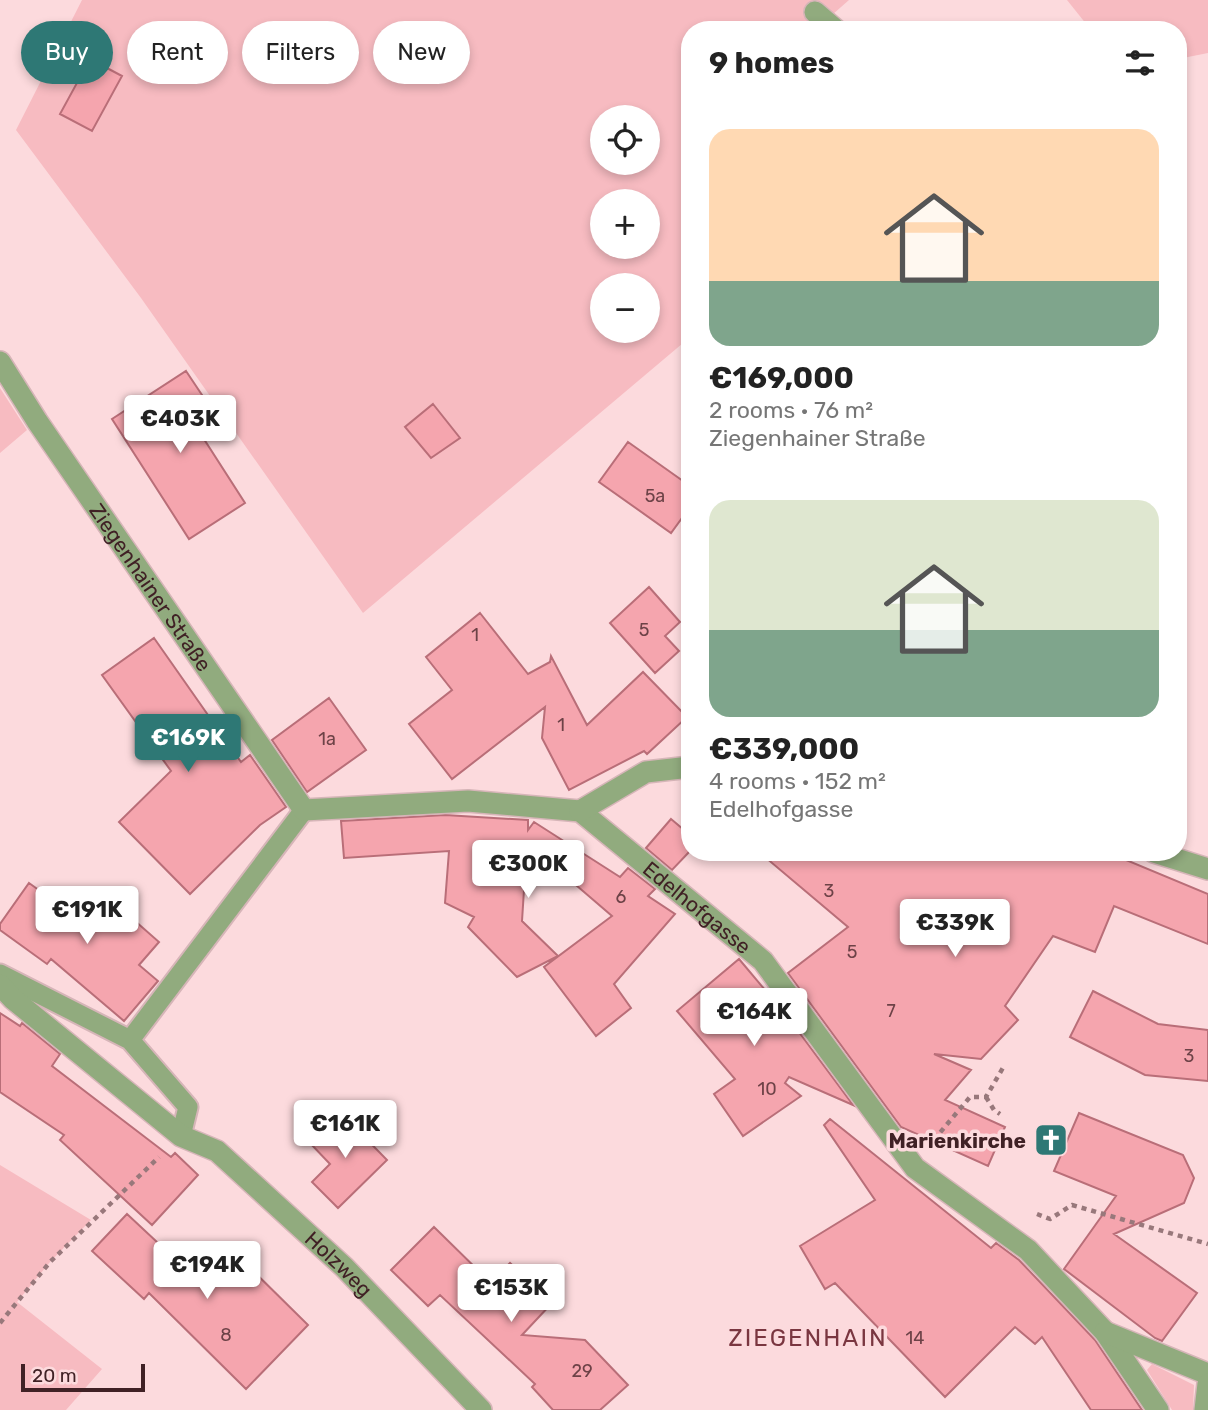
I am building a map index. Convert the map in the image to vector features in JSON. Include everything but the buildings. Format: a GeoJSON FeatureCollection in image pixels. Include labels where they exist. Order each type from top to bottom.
{"type":"FeatureCollection","features":[{"type":"Feature","properties":{"kind":"street"},"geometry":{"type":"LineString","coordinates":[[815,12],[825,21]]}},
{"type":"Feature","properties":{"kind":"street","name":"Ziegenhainer Straße"},"geometry":{"type":"LineString","coordinates":[[0,362],[44,432],[304,810]]}},
{"type":"Feature","properties":{"kind":"street"},"geometry":{"type":"LineString","coordinates":[[304,810],[468,801],[580,811],[646,772],[681,768]]}},
{"type":"Feature","properties":{"kind":"street","name":"Edelhofgasse"},"geometry":{"type":"LineString","coordinates":[[580,811],[763,961],[915,1168],[1028,1250],[1105,1332],[1158,1410]]}},
{"type":"Feature","properties":{"kind":"street"},"geometry":{"type":"LineString","coordinates":[[1183,861],[1208,869]]}},
{"type":"Feature","properties":{"kind":"street","name":"Holzweg"},"geometry":{"type":"LineString","coordinates":[[0,985],[13,999],[181,1136],[217,1151],[344,1267],[481,1410]]}},
{"type":"Feature","properties":{"kind":"street","name":"Edelhofgasse"},"geometry":{"type":"LineString","coordinates":[[1105,1332],[1208,1374]]}},
{"type":"Feature","properties":{"kind":"street"},"geometry":{"type":"LineString","coordinates":[[1205,1410],[1208,1384]]}},
{"type":"Feature","properties":{"kind":"lane"},"geometry":{"type":"LineString","coordinates":[[130,1041],[304,810]]}},
{"type":"Feature","properties":{"kind":"lane"},"geometry":{"type":"LineString","coordinates":[[0,974],[130,1041],[188,1107],[181,1136]]}},
{"type":"Feature","properties":{"kind":"path"},"geometry":{"type":"LineString","coordinates":[[986,1097],[1004,1066]]}},
{"type":"Feature","properties":{"kind":"path"},"geometry":{"type":"LineString","coordinates":[[934,1147],[938,1135],[970,1097],[986,1097]]}},
{"type":"Feature","properties":{"kind":"path"},"geometry":{"type":"LineString","coordinates":[[986,1097],[1000,1114]]}},
{"type":"Feature","properties":{"kind":"path"},"geometry":{"type":"LineString","coordinates":[[0,1322],[50,1262],[181,1136]]}},
{"type":"Feature","properties":{"kind":"path"},"geometry":{"type":"LineString","coordinates":[[1029,1211],[1050,1219],[1072,1205],[1208,1244]]}},
{"type":"Feature","properties":{"kind":"shaded area"},"geometry":{"type":"Polygon","coordinates":[[[82,0],[849,0],[825,21],[681,21],[681,345],[363,613],[141,298],[16,130],[39,84],[113,84],[113,21],[71,21],[82,0]]]}},
{"type":"Feature","properties":{"kind":"shaded area"},"geometry":{"type":"Polygon","coordinates":[[[1067,0],[1208,0],[1208,53],[1187,57],[1187,21],[1084,21],[1067,0]]]}},
{"type":"Feature","properties":{"kind":"shaded area"},"geometry":{"type":"Polygon","coordinates":[[[0,388],[27,430],[0,453],[0,388]]]}},
{"type":"Feature","properties":{"kind":"shaded area"},"geometry":{"type":"Polygon","coordinates":[[[0,1165],[91,1220],[50,1262],[17,1302],[102,1369],[66,1410],[0,1410],[0,1165]]]}},
{"type":"Feature","properties":{"kind":"shaded area"},"geometry":{"type":"Polygon","coordinates":[[[1152,1364],[1194,1385],[1193,1410],[1172,1410],[1147,1370],[1152,1364]]]}},
{"type":"Feature","properties":{"kind":"place","name":"Marienkirche"},"geometry":{"type":"Point","coordinates":[1051,1140]}},
{"type":"Feature","properties":{"kind":"district","name":"ZIEGENHAIN"},"geometry":{"type":"Point","coordinates":[808,1338]}}]}
